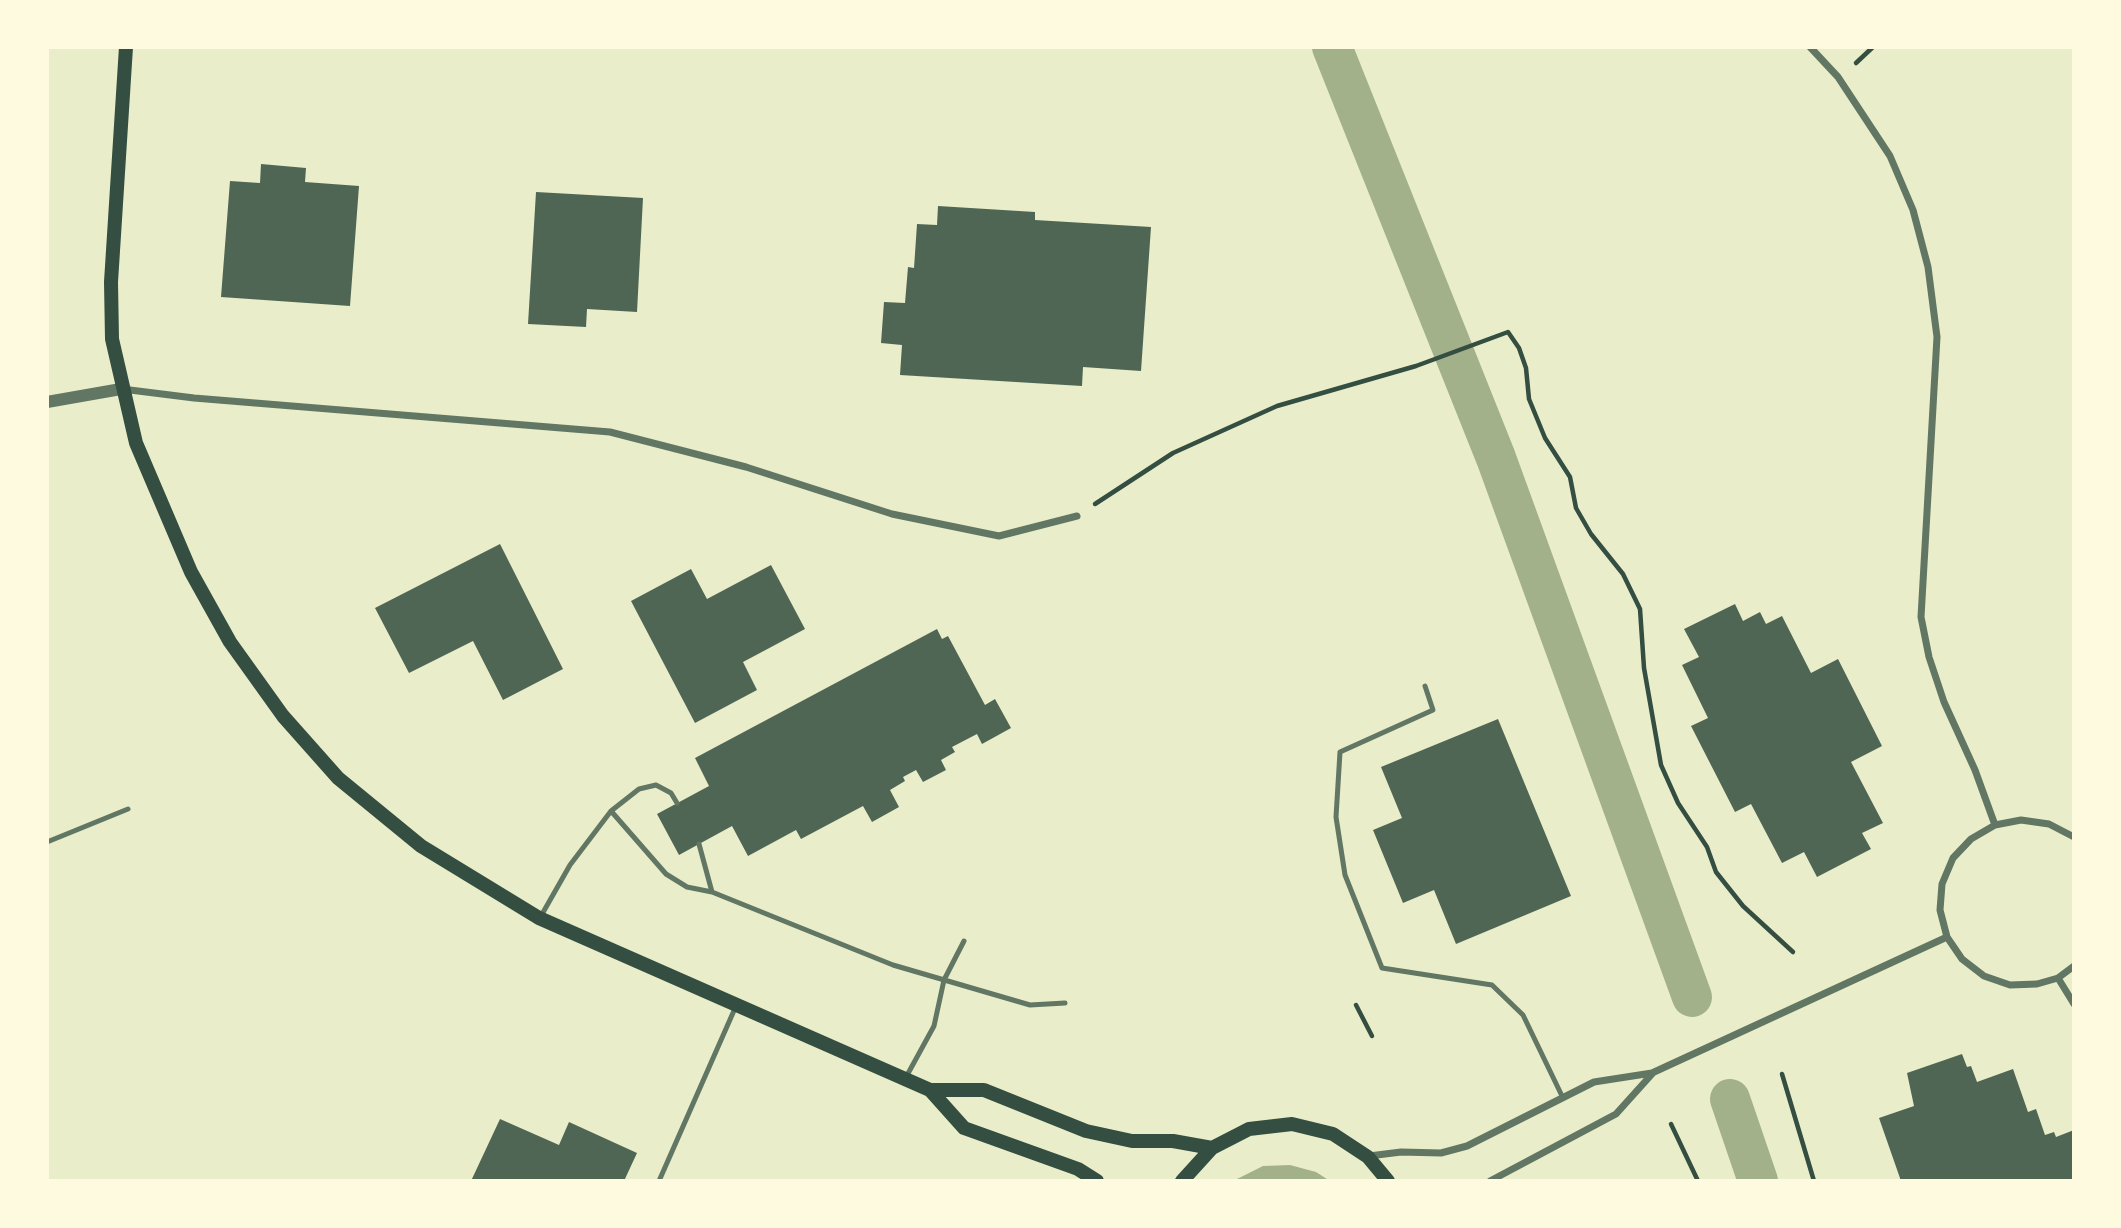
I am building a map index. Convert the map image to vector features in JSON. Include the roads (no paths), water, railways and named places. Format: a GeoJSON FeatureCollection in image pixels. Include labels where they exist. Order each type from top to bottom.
{"type":"FeatureCollection","features":[{"type":"Feature","properties":{"kind":"main road"},"geometry":{"type":"LineString","coordinates":[[127,47],[111,282],[112,339],[121,389],[136,443],[191,572],[230,642],[283,716],[338,778],[421,846],[539,918],[930,1090],[984,1090],[1086,1131],[1132,1141],[1173,1141],[1212,1148]]}},
{"type":"Feature","properties":{"kind":"main road"},"geometry":{"type":"LineString","coordinates":[[930,1090],[964,1128],[1078,1169],[1097,1181]]}},
{"type":"Feature","properties":{"kind":"main road"},"geometry":{"type":"LineString","coordinates":[[1182,1181],[1212,1148],[1250,1129],[1292,1124],[1333,1133],[1368,1157],[1388,1181]]}},
{"type":"Feature","properties":{"kind":"street"},"geometry":{"type":"LineString","coordinates":[[1810,47],[1845,85],[1890,156],[1913,210],[1928,267],[1937,337],[1921,617],[1929,657],[1944,702],[1975,770],[1995,825]]}},
{"type":"Feature","properties":{"kind":"street"},"geometry":{"type":"LineString","coordinates":[[47,402],[121,389],[194,398],[611,432],[746,467],[892,514],[999,536],[1077,516]]}},
{"type":"Feature","properties":{"kind":"street"},"geometry":{"type":"LineString","coordinates":[[2074,837],[2049,824],[2021,820],[1995,825],[1971,839],[1953,858],[1942,884],[1940,910],[1947,937],[1962,959],[1984,976],[2010,985],[2037,984],[2058,978],[2074,966]]}},
{"type":"Feature","properties":{"kind":"street"},"geometry":{"type":"LineString","coordinates":[[1368,1157],[1401,1152],[1441,1153],[1467,1146],[1594,1082],[1652,1073],[1947,937]]}},
{"type":"Feature","properties":{"kind":"street"},"geometry":{"type":"LineString","coordinates":[[2058,978],[2074,1004]]}},
{"type":"Feature","properties":{"kind":"street"},"geometry":{"type":"LineString","coordinates":[[1490,1181],[1616,1114],[1652,1073]]}},
{"type":"Feature","properties":{"kind":"lane"},"geometry":{"type":"LineString","coordinates":[[1425,686],[1433,710],[1340,752],[1336,817],[1345,875],[1382,968],[1492,985],[1523,1015],[1563,1098]]}},
{"type":"Feature","properties":{"kind":"lane"},"geometry":{"type":"LineString","coordinates":[[539,918],[570,865],[611,811],[639,789],[656,785],[671,793],[677,803]]}},
{"type":"Feature","properties":{"kind":"lane"},"geometry":{"type":"LineString","coordinates":[[47,842],[128,809]]}},
{"type":"Feature","properties":{"kind":"lane"},"geometry":{"type":"LineString","coordinates":[[611,811],[666,874],[687,887],[712,892],[893,965],[1030,1005],[1065,1003]]}},
{"type":"Feature","properties":{"kind":"lane"},"geometry":{"type":"LineString","coordinates":[[699,844],[712,892]]}},
{"type":"Feature","properties":{"kind":"lane"},"geometry":{"type":"LineString","coordinates":[[905,1079],[934,1026],[944,980],[964,941]]}},
{"type":"Feature","properties":{"kind":"lane"},"geometry":{"type":"LineString","coordinates":[[659,1181],[737,1003]]}},
{"type":"Feature","properties":{"kind":"waterway"},"geometry":{"type":"LineString","coordinates":[[1332,47],[1496,458],[1692,997]]}},
{"type":"Feature","properties":{"kind":"waterway"},"geometry":{"type":"LineString","coordinates":[[1730,1099],[1758,1181]]}}]}
